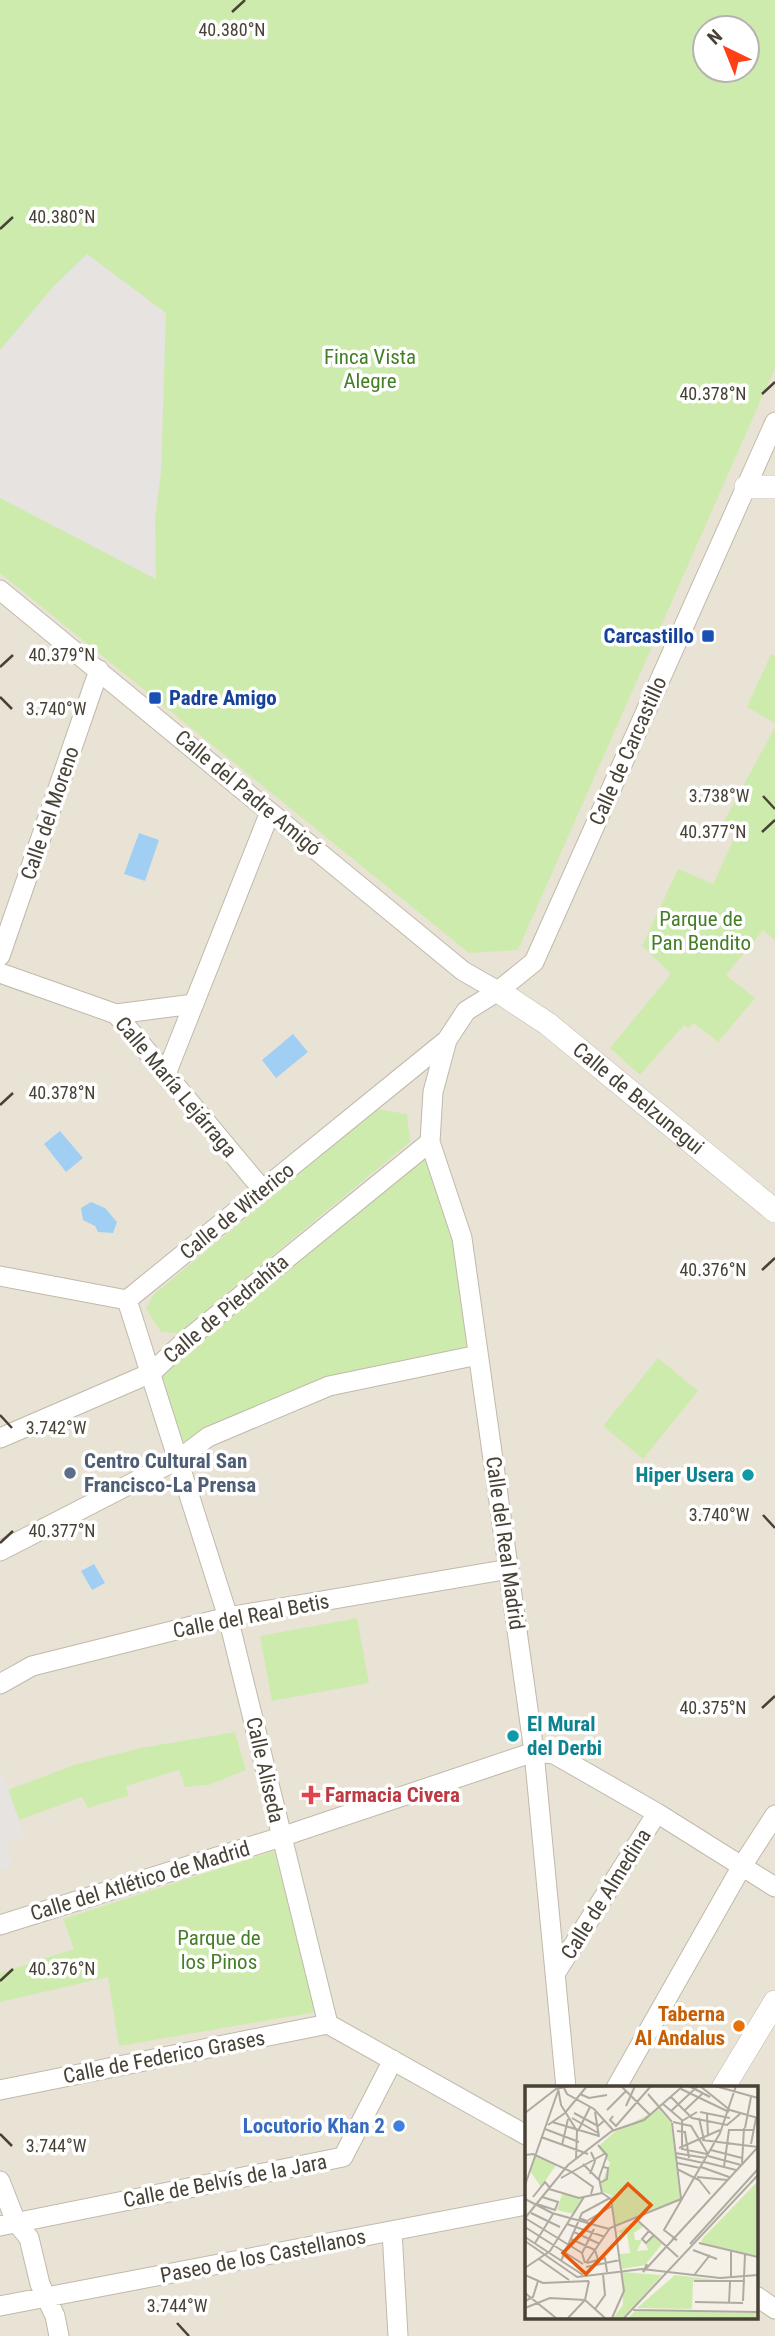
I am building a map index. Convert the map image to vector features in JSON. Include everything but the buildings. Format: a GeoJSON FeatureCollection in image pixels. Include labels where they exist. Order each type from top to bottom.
{"type":"FeatureCollection","features":[{"type":"Feature","properties":{"kind":"street","name":"Calle de Carcastillo"},"geometry":{"type":"LineString","coordinates":[[466,1011],[498,991],[534,962],[775,422]]}},
{"type":"Feature","properties":{"kind":"street"},"geometry":{"type":"LineString","coordinates":[[746,487],[775,486]]}},
{"type":"Feature","properties":{"kind":"street","name":"Calle del Padre Amigó"},"geometry":{"type":"LineString","coordinates":[[0,590],[463,971],[498,991]]}},
{"type":"Feature","properties":{"kind":"street","name":"Calle del Moreno"},"geometry":{"type":"LineString","coordinates":[[0,956],[99,670]]}},
{"type":"Feature","properties":{"kind":"street"},"geometry":{"type":"LineString","coordinates":[[166,1074],[270,812]]}},
{"type":"Feature","properties":{"kind":"street","name":"Calle María Lejárraga"},"geometry":{"type":"LineString","coordinates":[[0,973],[116,1014],[262,1189]]}},
{"type":"Feature","properties":{"kind":"street","name":"Calle de Belzunegui"},"geometry":{"type":"LineString","coordinates":[[498,991],[548,1024],[775,1211]]}},
{"type":"Feature","properties":{"kind":"street"},"geometry":{"type":"LineString","coordinates":[[116,1014],[194,1004]]}},
{"type":"Feature","properties":{"kind":"street","name":"Calle del Real Madrid"},"geometry":{"type":"LineString","coordinates":[[466,1011],[447,1040],[433,1091],[430,1142],[462,1238],[534,1752],[565,2086]]}},
{"type":"Feature","properties":{"kind":"street","name":"Calle de Witerico"},"geometry":{"type":"LineString","coordinates":[[127,1300],[447,1040]]}},
{"type":"Feature","properties":{"kind":"street","name":"Calle de Piedrahíta"},"geometry":{"type":"LineString","coordinates":[[0,1438],[151,1373],[184,1342],[430,1142]]}},
{"type":"Feature","properties":{"kind":"street"},"geometry":{"type":"LineString","coordinates":[[0,1276],[127,1300]]}},
{"type":"Feature","properties":{"kind":"street","name":"Calle Aliseda"},"geometry":{"type":"LineString","coordinates":[[127,1300],[228,1617],[328,2024]]}},
{"type":"Feature","properties":{"kind":"street"},"geometry":{"type":"LineString","coordinates":[[0,1550],[179,1459],[208,1437],[329,1386],[478,1354]]}},
{"type":"Feature","properties":{"kind":"street","name":"Calle del Real Betis"},"geometry":{"type":"LineString","coordinates":[[0,1684],[32,1666],[228,1617],[509,1569]]}},
{"type":"Feature","properties":{"kind":"street"},"geometry":{"type":"LineString","coordinates":[[534,1752],[554,1754],[657,1813],[775,1887]]}},
{"type":"Feature","properties":{"kind":"street","name":"Calle del Atlético de Madrid"},"geometry":{"type":"LineString","coordinates":[[0,1926],[282,1837],[534,1752]]}},
{"type":"Feature","properties":{"kind":"street","name":"Calle de Almedina"},"geometry":{"type":"LineString","coordinates":[[555,1974],[657,1813]]}},
{"type":"Feature","properties":{"kind":"street"},"geometry":{"type":"LineString","coordinates":[[617,2086],[775,1815]]}},
{"type":"Feature","properties":{"kind":"street"},"geometry":{"type":"LineString","coordinates":[[724,2086],[775,2002]]}},
{"type":"Feature","properties":{"kind":"street"},"geometry":{"type":"LineString","coordinates":[[328,2024],[525,2135]]}},
{"type":"Feature","properties":{"kind":"street","name":"Calle de Federico Grases"},"geometry":{"type":"LineString","coordinates":[[0,2090],[328,2024]]}},
{"type":"Feature","properties":{"kind":"street","name":"Calle de Belvís de la Jara"},"geometry":{"type":"LineString","coordinates":[[8,2224],[343,2157],[393,2060]]}},
{"type":"Feature","properties":{"kind":"street"},"geometry":{"type":"LineString","coordinates":[[0,2181],[8,2224],[29,2238],[59,2336]]}},
{"type":"Feature","properties":{"kind":"street","name":"Paseo de los Castellanos"},"geometry":{"type":"LineString","coordinates":[[0,2306],[525,2205]]}},
{"type":"Feature","properties":{"kind":"street"},"geometry":{"type":"LineString","coordinates":[[392,2231],[398,2336]]}},
{"type":"Feature","properties":{"kind":"street"},"geometry":{"type":"LineString","coordinates":[[758,2297],[775,2309]]}},
{"type":"Feature","properties":{"kind":"shaded area"},"geometry":{"type":"Polygon","coordinates":[[[0,0],[775,0],[775,2336],[0,2336],[0,0]]]}},
{"type":"Feature","properties":{"kind":"shaded area"},"geometry":{"type":"Polygon","coordinates":[[[87,254],[166,313],[161,472],[155,519],[156,579],[0,498],[0,350],[53,287],[87,254]]]}},
{"type":"Feature","properties":{"kind":"shaded area"},"geometry":{"type":"Polygon","coordinates":[[[0,1767],[25,1837],[7,1844],[13,1866],[0,1870],[0,1767]]]}},
{"type":"Feature","properties":{"kind":"green space","name":"Finca Vista Alegre"},"geometry":{"type":"Polygon","coordinates":[[[0,0],[775,0],[775,368],[518,950],[469,953],[0,573],[0,0]]]}},
{"type":"Feature","properties":{"kind":"green space"},"geometry":{"type":"Polygon","coordinates":[[[771,654],[775,656],[775,723],[747,707],[771,654]]]}},
{"type":"Feature","properties":{"kind":"green space","name":"Parque de Pan Bendito"},"geometry":{"type":"Polygon","coordinates":[[[775,727],[775,940],[763,930],[726,975],[755,998],[718,1042],[694,1023],[689,1028],[684,1025],[640,1075],[610,1048],[671,974],[642,946],[678,869],[713,884],[737,832],[722,825],[775,727]]]}},
{"type":"Feature","properties":{"kind":"green space"},"geometry":{"type":"Polygon","coordinates":[[[377,1109],[407,1114],[410,1142],[178,1333],[161,1332],[146,1309],[153,1295],[377,1109]]]}},
{"type":"Feature","properties":{"kind":"green space"},"geometry":{"type":"Polygon","coordinates":[[[430,1142],[462,1238],[478,1355],[327,1383],[179,1456],[151,1373],[430,1142]]]}},
{"type":"Feature","properties":{"kind":"green space"},"geometry":{"type":"Polygon","coordinates":[[[658,1358],[698,1391],[643,1459],[603,1426],[658,1358]]]}},
{"type":"Feature","properties":{"kind":"green space"},"geometry":{"type":"Polygon","coordinates":[[[357,1618],[369,1683],[272,1701],[260,1636],[357,1618]]]}},
{"type":"Feature","properties":{"kind":"green space"},"geometry":{"type":"Polygon","coordinates":[[[235,1732],[246,1770],[209,1785],[185,1787],[179,1770],[126,1786],[128,1796],[88,1808],[82,1797],[19,1820],[8,1790],[77,1764],[141,1748],[235,1732]]]}},
{"type":"Feature","properties":{"kind":"green space","name":"Parque de los Pinos"},"geometry":{"type":"Polygon","coordinates":[[[274,1851],[316,2012],[119,2046],[108,1977],[0,2002],[0,1973],[74,1949],[63,1919],[274,1851]]]}},
{"type":"Feature","properties":{"kind":"water"},"geometry":{"type":"Polygon","coordinates":[[[139,833],[159,840],[145,881],[124,874],[139,833]]]}},
{"type":"Feature","properties":{"kind":"water"},"geometry":{"type":"Polygon","coordinates":[[[293,1034],[308,1052],[276,1078],[262,1060],[293,1034]]]}},
{"type":"Feature","properties":{"kind":"water"},"geometry":{"type":"Polygon","coordinates":[[[60,1131],[83,1158],[66,1172],[44,1144],[60,1131]]]}},
{"type":"Feature","properties":{"kind":"water"},"geometry":{"type":"Polygon","coordinates":[[[91,1202],[105,1208],[117,1222],[113,1233],[98,1232],[95,1226],[83,1220],[81,1208],[91,1202]]]}},
{"type":"Feature","properties":{"kind":"water"},"geometry":{"type":"Polygon","coordinates":[[[94,1564],[105,1583],[92,1590],[81,1571],[94,1564]]]}},
{"type":"Feature","properties":{"kind":"place","name":"Carcastillo"},"geometry":{"type":"Point","coordinates":[708,636]}},
{"type":"Feature","properties":{"kind":"place","name":"Padre Amigo"},"geometry":{"type":"Point","coordinates":[155,698]}},
{"type":"Feature","properties":{"kind":"place","name":"Centro Cultural San Francisco-La Prensa"},"geometry":{"type":"Point","coordinates":[70,1473]}},
{"type":"Feature","properties":{"kind":"place","name":"Hiper Usera"},"geometry":{"type":"Point","coordinates":[748,1475]}},
{"type":"Feature","properties":{"kind":"place","name":"El Mural del Derbi"},"geometry":{"type":"Point","coordinates":[513,1736]}},
{"type":"Feature","properties":{"kind":"place","name":"Farmacia Civera"},"geometry":{"type":"Point","coordinates":[311,1795]}},
{"type":"Feature","properties":{"kind":"place","name":"Taberna Al Andalus"},"geometry":{"type":"Point","coordinates":[739,2026]}},
{"type":"Feature","properties":{"kind":"place","name":"Locutorio Khan 2"},"geometry":{"type":"Point","coordinates":[399,2126]}}]}
